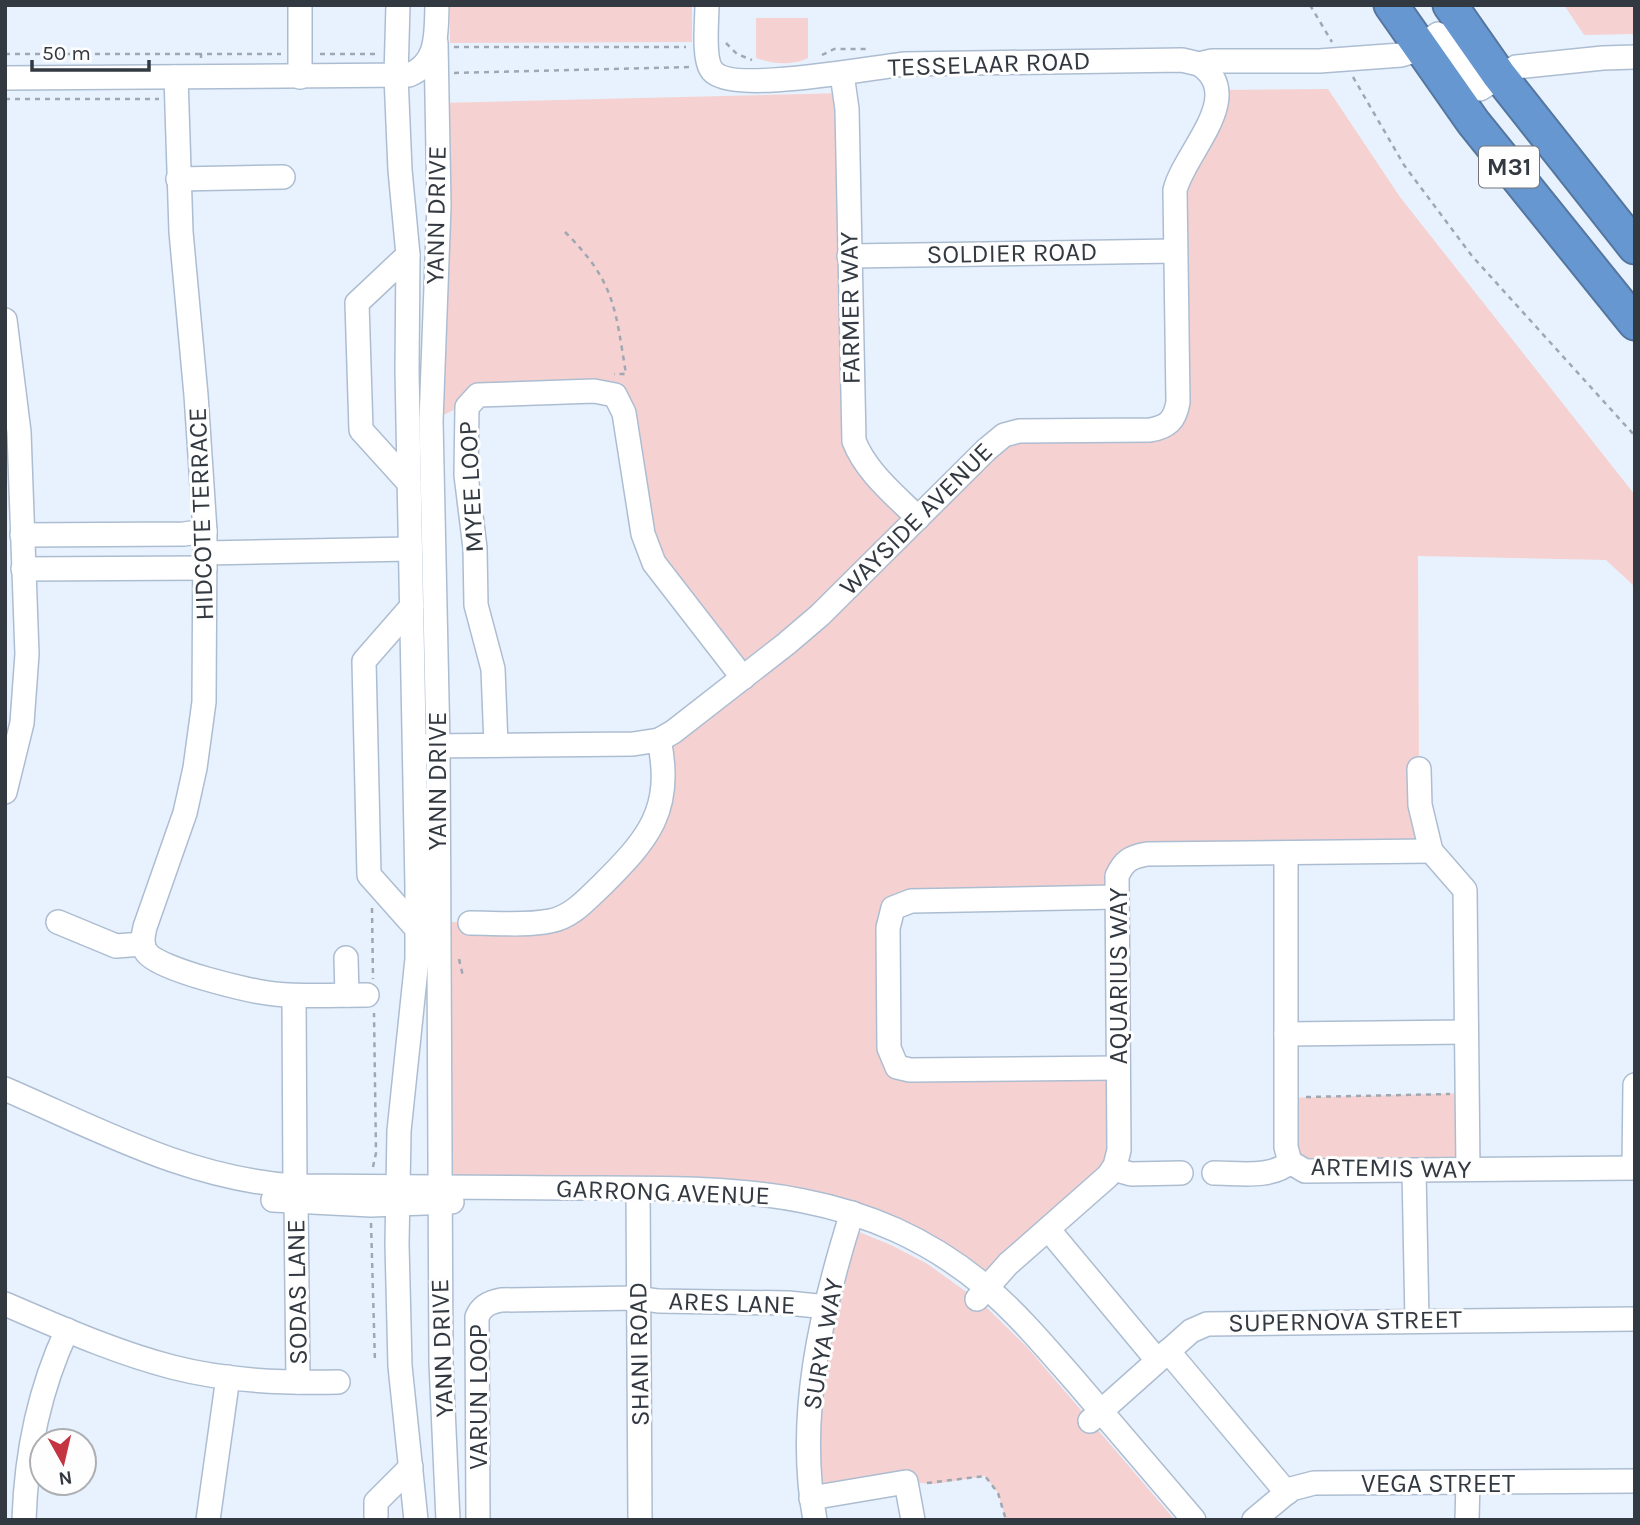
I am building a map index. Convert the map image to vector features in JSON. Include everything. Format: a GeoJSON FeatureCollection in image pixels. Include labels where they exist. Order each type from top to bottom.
{"type":"FeatureCollection","features":[{"type":"Feature","properties":{"kind":"highway","name":"M31"},"geometry":{"type":"LineString","coordinates":[[1391,5],[1473,122],[1635,323]]}},
{"type":"Feature","properties":{"kind":"highway","name":"M31"},"geometry":{"type":"LineString","coordinates":[[1450,5],[1499,75],[1635,247]]}},
{"type":"Feature","properties":{"kind":"street"},"geometry":{"type":"LineString","coordinates":[[300,5],[300,77]]}},
{"type":"Feature","properties":{"kind":"street","name":"YANN DRIVE"},"geometry":{"type":"LineString","coordinates":[[398,5],[396,76],[400,170],[408,254],[407,370],[417,929],[414,993],[399,1131],[400,1366],[416,1520]]}},
{"type":"Feature","properties":{"kind":"street","name":"YANN DRIVE"},"geometry":{"type":"LineString","coordinates":[[437,5],[446,45],[438,73],[439,206],[431,421],[438,745],[441,1363],[448,1520]]}},
{"type":"Feature","properties":{"kind":"street"},"geometry":{"type":"LineString","coordinates":[[707,5],[710,62]]}},
{"type":"Feature","properties":{"kind":"street","name":"TESSELAAR ROAD"},"geometry":{"type":"LineString","coordinates":[[710,62],[723,78],[805,79],[881,66],[905,65],[1182,60],[1199,64],[1212,61],[1343,60],[1401,55],[1438,34],[1480,89],[1499,75]]}},
{"type":"Feature","properties":{"kind":"street"},"geometry":{"type":"LineString","coordinates":[[5,78],[396,76],[419,71],[446,45]]}},
{"type":"Feature","properties":{"kind":"street"},"geometry":{"type":"LineString","coordinates":[[1499,75],[1516,67],[1635,57]]}},
{"type":"Feature","properties":{"kind":"street","name":"WAYSIDE AVENUE"},"geometry":{"type":"LineString","coordinates":[[414,746],[633,744],[659,740],[743,678],[820,615],[997,439],[1009,432],[1150,430],[1167,425],[1173,420],[1178,402],[1175,251],[1177,182],[1218,103],[1217,85],[1213,76],[1199,64]]}},
{"type":"Feature","properties":{"kind":"street","name":"FARMER WAY"},"geometry":{"type":"LineString","coordinates":[[842,74],[847,109],[854,441],[861,458],[870,469],[918,518]]}},
{"type":"Feature","properties":{"kind":"street","name":"HIDCOTE TERRACE"},"geometry":{"type":"LineString","coordinates":[[143,944],[145,927],[185,813],[195,768],[204,702],[205,551],[197,395],[178,179],[176,77]]}},
{"type":"Feature","properties":{"kind":"street"},"geometry":{"type":"LineString","coordinates":[[178,179],[283,177]]}},
{"type":"Feature","properties":{"kind":"street","name":"SOLDIER ROAD"},"geometry":{"type":"LineString","coordinates":[[849,256],[1175,251]]}},
{"type":"Feature","properties":{"kind":"street"},"geometry":{"type":"LineString","coordinates":[[408,254],[357,303],[361,430],[409,483]]}},
{"type":"Feature","properties":{"kind":"street"},"geometry":{"type":"LineString","coordinates":[[5,320],[16,401],[13,474],[22,534],[23,569],[16,689],[22,723],[5,792]]}},
{"type":"Feature","properties":{"kind":"street","name":"MYEE LOOP"},"geometry":{"type":"LineString","coordinates":[[496,745],[493,669],[476,605],[475,548],[466,475],[467,407],[478,395],[489,393],[606,393]]}},
{"type":"Feature","properties":{"kind":"street"},"geometry":{"type":"LineString","coordinates":[[606,393],[615,395],[624,413],[648,552],[743,678]]}},
{"type":"Feature","properties":{"kind":"street"},"geometry":{"type":"LineString","coordinates":[[22,534],[184,534],[205,551]]}},
{"type":"Feature","properties":{"kind":"street"},"geometry":{"type":"LineString","coordinates":[[23,569],[205,551],[410,549]]}},
{"type":"Feature","properties":{"kind":"street"},"geometry":{"type":"LineString","coordinates":[[412,606],[364,661],[369,875],[417,929]]}},
{"type":"Feature","properties":{"kind":"street"},"geometry":{"type":"LineString","coordinates":[[470,923],[551,921],[569,913],[585,901],[637,849],[654,822],[664,774],[659,740]]}},
{"type":"Feature","properties":{"kind":"street"},"geometry":{"type":"LineString","coordinates":[[1419,769],[1420,805],[1431,851],[1465,890],[1468,1169]]}},
{"type":"Feature","properties":{"kind":"street","name":"AQUARIUS WAY"},"geometry":{"type":"LineString","coordinates":[[1113,1168],[1119,1150],[1117,876],[1124,863],[1133,856],[1147,854],[1431,851]]}},
{"type":"Feature","properties":{"kind":"street","name":"ARTEMIS WAY"},"geometry":{"type":"LineString","coordinates":[[1286,853],[1286,1147],[1290,1162],[1306,1171],[1634,1167]]}},
{"type":"Feature","properties":{"kind":"street"},"geometry":{"type":"LineString","coordinates":[[1117,897],[911,901],[893,908],[888,929],[889,1048],[897,1067],[910,1070],[1118,1068]]}},
{"type":"Feature","properties":{"kind":"street"},"geometry":{"type":"LineString","coordinates":[[58,922],[116,946],[143,944],[150,957],[201,977],[248,990],[294,996],[357,995],[346,958]]}},
{"type":"Feature","properties":{"kind":"street","name":"SODAS LANE"},"geometry":{"type":"LineString","coordinates":[[294,996],[298,1382]]}},
{"type":"Feature","properties":{"kind":"street"},"geometry":{"type":"LineString","coordinates":[[1286,1034],[1466,1032]]}},
{"type":"Feature","properties":{"kind":"street"},"geometry":{"type":"LineString","coordinates":[[1634,1167],[1635,1085]]}},
{"type":"Feature","properties":{"kind":"street","name":"GARRONG AVENUE"},"geometry":{"type":"LineString","coordinates":[[11,1097],[185,1182],[226,1193],[270,1200],[296,1194]]}},
{"type":"Feature","properties":{"kind":"street","name":"GARRONG AVENUE"},"geometry":{"type":"LineString","coordinates":[[11,1097],[184,1166],[296,1194],[638,1196],[758,1207],[816,1218],[849,1220],[982,1293],[1011,1330],[1194,1520]]}},
{"type":"Feature","properties":{"kind":"street"},"geometry":{"type":"LineString","coordinates":[[1214,1173],[1269,1172],[1283,1168],[1290,1162]]}},
{"type":"Feature","properties":{"kind":"street"},"geometry":{"type":"LineString","coordinates":[[982,1293],[1008,1264],[1108,1176],[1113,1168],[1131,1174],[1181,1173]]}},
{"type":"Feature","properties":{"kind":"street"},"geometry":{"type":"LineString","coordinates":[[1414,1171],[1417,1321]]}},
{"type":"Feature","properties":{"kind":"street","name":"SHANI ROAD"},"geometry":{"type":"LineString","coordinates":[[638,1196],[640,1520]]}},
{"type":"Feature","properties":{"kind":"street","name":"SURYA WAY"},"geometry":{"type":"LineString","coordinates":[[813,1509],[808,1430],[816,1355],[849,1220]]}},
{"type":"Feature","properties":{"kind":"street"},"geometry":{"type":"LineString","coordinates":[[1048,1229],[1287,1493]]}},
{"type":"Feature","properties":{"kind":"street","name":"ARES LANE"},"geometry":{"type":"LineString","coordinates":[[638,1298],[658,1301],[788,1303],[827,1307]]}},
{"type":"Feature","properties":{"kind":"street","name":"VARUN LOOP"},"geometry":{"type":"LineString","coordinates":[[478,1520],[476,1324],[479,1311],[491,1302],[501,1300],[638,1298]]}},
{"type":"Feature","properties":{"kind":"street"},"geometry":{"type":"LineString","coordinates":[[5,1304],[67,1330],[172,1367],[228,1377],[338,1382]]}},
{"type":"Feature","properties":{"kind":"street","name":"SUPERNOVA STREET"},"geometry":{"type":"LineString","coordinates":[[1096,1416],[1191,1331],[1207,1324],[1635,1319]]}},
{"type":"Feature","properties":{"kind":"street"},"geometry":{"type":"LineString","coordinates":[[24,1520],[29,1457],[35,1423],[48,1375],[67,1330]]}},
{"type":"Feature","properties":{"kind":"street"},"geometry":{"type":"LineString","coordinates":[[208,1520],[228,1377]]}},
{"type":"Feature","properties":{"kind":"street","name":"GARRONG AVENUE"},"geometry":{"type":"LineString","coordinates":[[1096,1416],[1174,1520]]}},
{"type":"Feature","properties":{"kind":"street"},"geometry":{"type":"LineString","coordinates":[[376,1520],[376,1502],[411,1466]]}},
{"type":"Feature","properties":{"kind":"street","name":"VEGA STREET"},"geometry":{"type":"LineString","coordinates":[[1254,1520],[1291,1489],[1314,1483],[1635,1481]]}},
{"type":"Feature","properties":{"kind":"street"},"geometry":{"type":"LineString","coordinates":[[813,1509],[906,1482],[913,1520]]}},
{"type":"Feature","properties":{"kind":"street"},"geometry":{"type":"LineString","coordinates":[[1467,1520],[1468,1482]]}},
{"type":"Feature","properties":{"kind":"path"},"geometry":{"type":"LineString","coordinates":[[1310,5],[1404,165],[1472,256],[1635,436]]}},
{"type":"Feature","properties":{"kind":"path"},"geometry":{"type":"LineString","coordinates":[[446,45],[710,62]]}},
{"type":"Feature","properties":{"kind":"path"},"geometry":{"type":"LineString","coordinates":[[5,54],[201,54]]}},
{"type":"Feature","properties":{"kind":"path"},"geometry":{"type":"LineString","coordinates":[[438,73],[710,62]]}},
{"type":"Feature","properties":{"kind":"path"},"geometry":{"type":"LineString","coordinates":[[565,232],[597,267],[615,309],[626,374],[605,375],[606,393]]}},
{"type":"Feature","properties":{"kind":"path"},"geometry":{"type":"LineString","coordinates":[[1286,1098],[1467,1093]]}},
{"type":"Feature","properties":{"kind":"path"},"geometry":{"type":"LineString","coordinates":[[906,1482],[935,1484],[985,1476],[998,1493],[1006,1520]]}},
{"type":"Feature","properties":{"kind":"shaded area"},"geometry":{"type":"Polygon","coordinates":[[[450,5],[692,5],[692,42],[450,43],[450,5]]]}},
{"type":"Feature","properties":{"kind":"shaded area"},"geometry":{"type":"Polygon","coordinates":[[[1564,5],[1635,5],[1635,34],[1584,35],[1564,5]]]}},
{"type":"Feature","properties":{"kind":"shaded area"},"geometry":{"type":"Polygon","coordinates":[[[756,18],[808,18],[808,58],[782,63],[756,58],[756,18]]]}},
{"type":"Feature","properties":{"kind":"shaded area"},"geometry":{"type":"Polygon","coordinates":[[[1328,89],[1400,197],[1635,495],[1635,587],[1606,560],[1418,556],[1419,769],[1431,851],[1133,856],[1117,897],[893,908],[897,1067],[1118,1068],[1119,1150],[987,1288],[815,1202],[440,1187],[437,921],[551,921],[646,836],[659,740],[743,678],[662,574],[620,402],[489,393],[431,421],[438,103],[845,93],[852,432],[918,518],[997,439],[1167,425],[1175,203],[1218,90],[1328,89]]]}},
{"type":"Feature","properties":{"kind":"shaded area"},"geometry":{"type":"Polygon","coordinates":[[[1467,1093],[1468,1169],[1295,1166],[1286,1098],[1467,1093]]]}},
{"type":"Feature","properties":{"kind":"shaded area"},"geometry":{"type":"Polygon","coordinates":[[[847,1227],[926,1263],[982,1303],[1027,1347],[1175,1520],[1006,1520],[998,1493],[985,1476],[935,1484],[906,1482],[811,1498],[809,1462],[847,1227]]]}}]}
